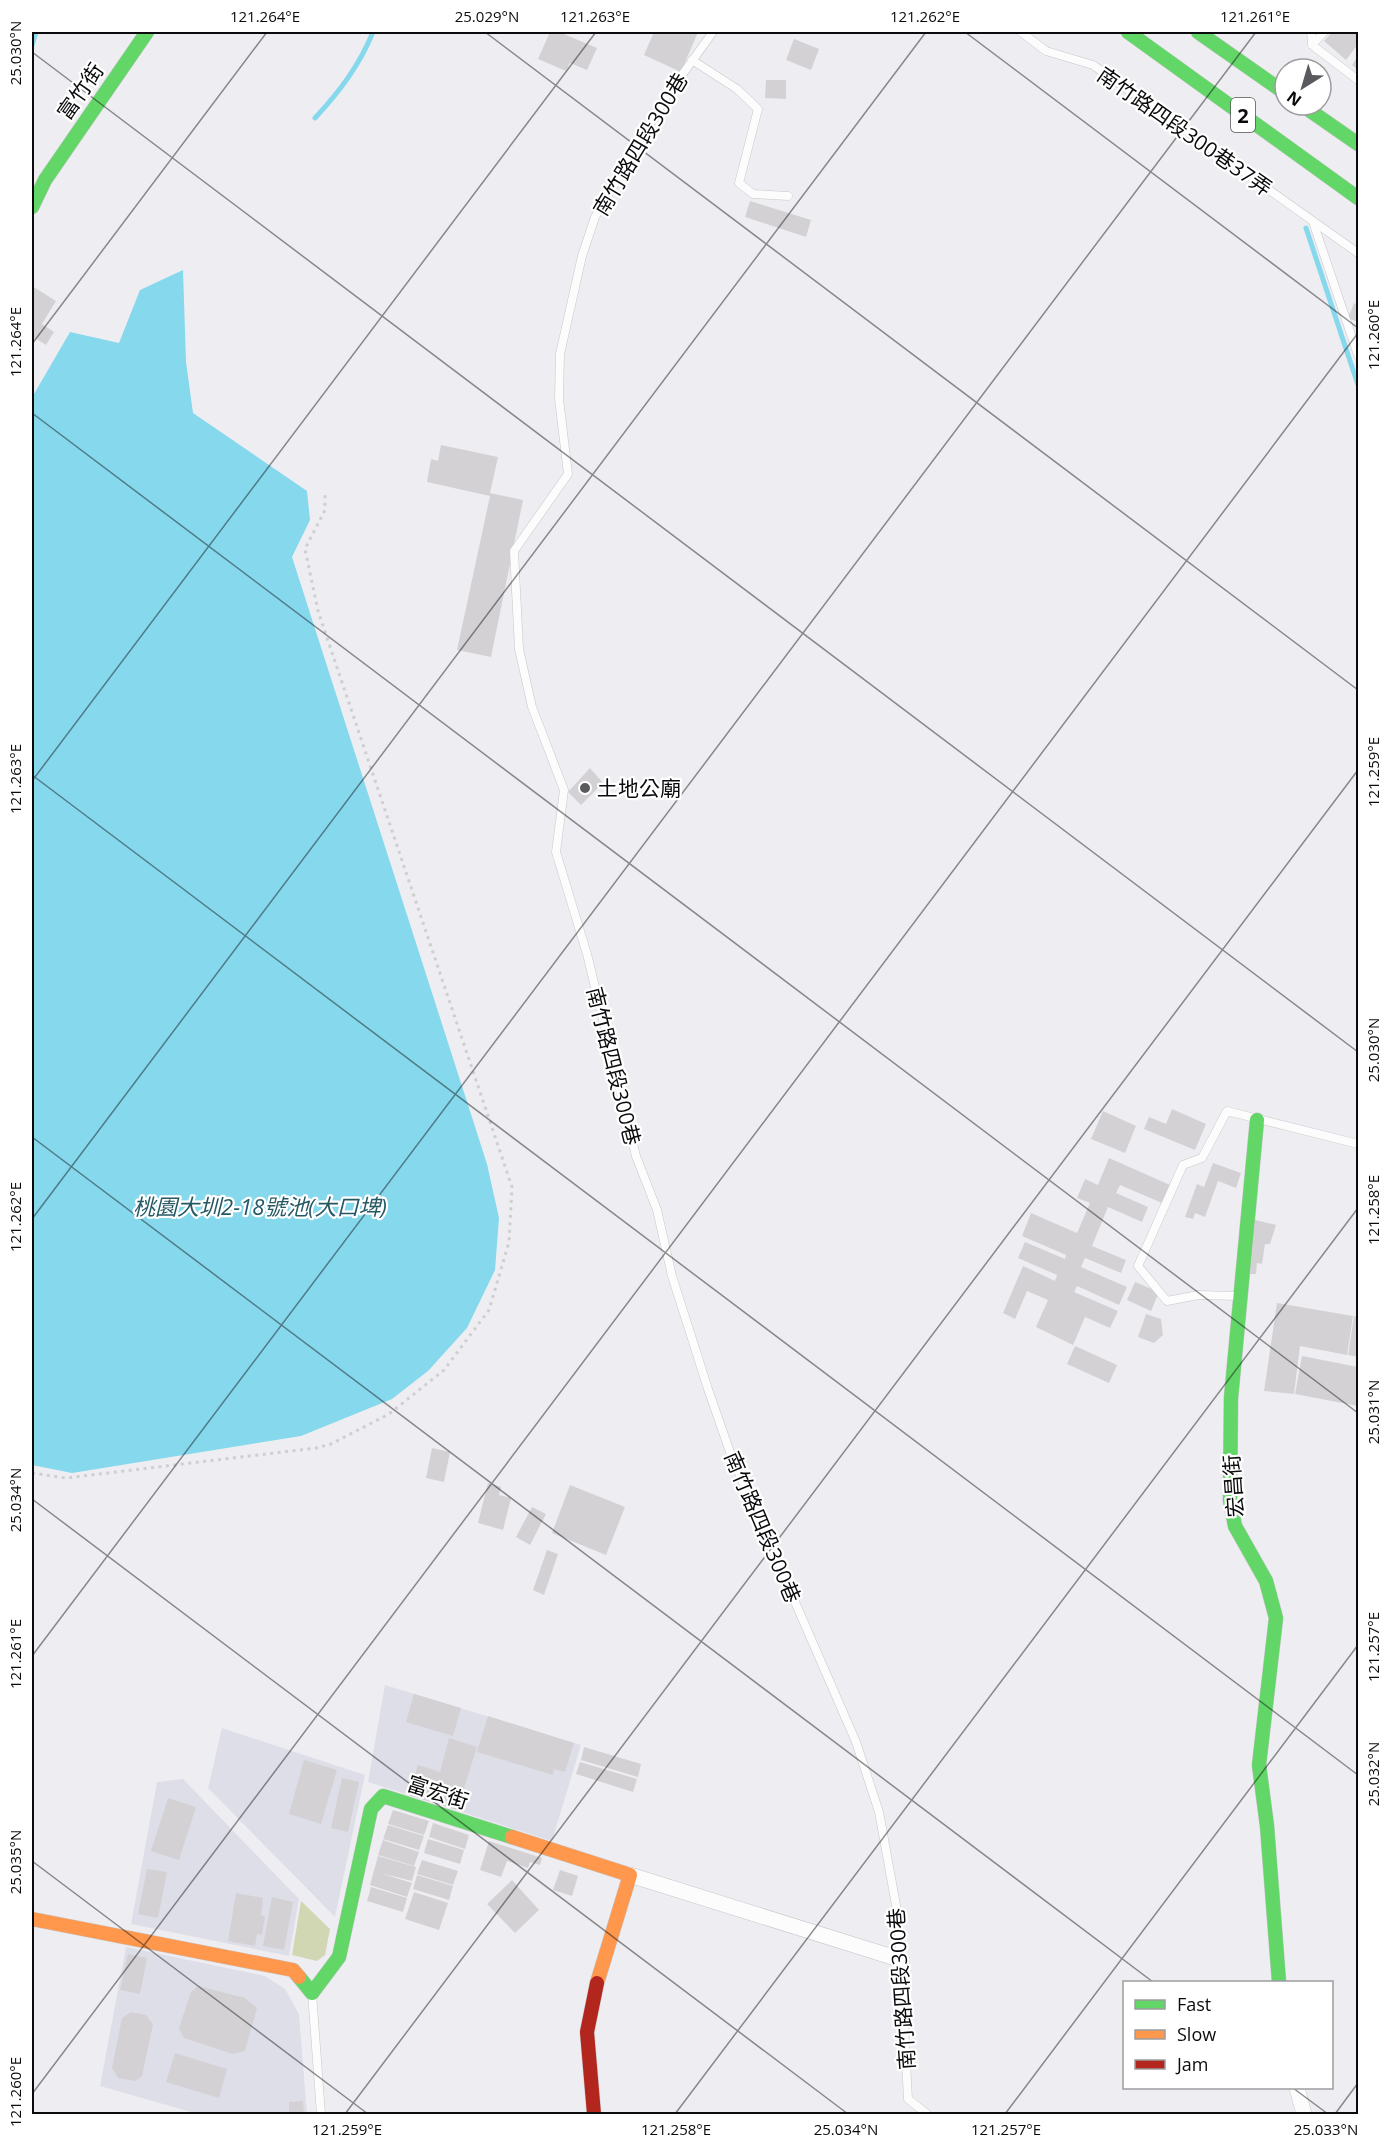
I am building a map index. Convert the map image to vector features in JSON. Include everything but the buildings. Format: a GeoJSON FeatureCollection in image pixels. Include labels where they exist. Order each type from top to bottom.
{"type":"FeatureCollection","features":[{"type":"Feature","properties":{"kind":"main road","name":"富竹街"},"geometry":{"type":"LineString","coordinates":[[32,207],[45,180],[147,32]]}},
{"type":"Feature","properties":{"kind":"main road","name":"2"},"geometry":{"type":"LineString","coordinates":[[1128,32],[1359,198]]}},
{"type":"Feature","properties":{"kind":"main road","name":"2"},"geometry":{"type":"LineString","coordinates":[[1198,32],[1273,85]]}},
{"type":"Feature","properties":{"kind":"main road"},"geometry":{"type":"LineString","coordinates":[[1320,117],[1359,144]]}},
{"type":"Feature","properties":{"kind":"main road","name":"宏昌街"},"geometry":{"type":"LineString","coordinates":[[1257,1120],[1231,1398],[1230,1500],[1235,1526],[1266,1581],[1276,1618],[1259,1765],[1267,1826],[1279,1981]]}},
{"type":"Feature","properties":{"kind":"main road","name":"富宏街"},"geometry":{"type":"LineString","coordinates":[[312,1993],[339,1957],[371,1809],[383,1796],[630,1875]]}},
{"type":"Feature","properties":{"kind":"main road"},"geometry":{"type":"LineString","coordinates":[[594,2115],[587,2032],[593,1996],[630,1875]]}},
{"type":"Feature","properties":{"kind":"main road"},"geometry":{"type":"LineString","coordinates":[[32,1919],[293,1970],[312,1993]]}},
{"type":"Feature","properties":{"kind":"street"},"geometry":{"type":"LineString","coordinates":[[630,1875],[902,1960]]}},
{"type":"Feature","properties":{"kind":"street"},"geometry":{"type":"LineString","coordinates":[[1297,2089],[1304,2115]]}},
{"type":"Feature","properties":{"kind":"lane","name":"南竹路四段300巷"},"geometry":{"type":"LineString","coordinates":[[713,32],[650,123],[595,217],[582,256],[560,354],[559,399],[568,474],[514,551],[519,649],[536,719],[564,790],[556,852],[587,954],[636,1156],[657,1210],[672,1276],[731,1455],[856,1742],[879,1812],[898,1916],[908,2099],[927,2115]]}},
{"type":"Feature","properties":{"kind":"lane","name":"南竹路四段300巷37弄"},"geometry":{"type":"LineString","coordinates":[[1021,32],[1046,51],[1093,65],[1359,253]]}},
{"type":"Feature","properties":{"kind":"lane"},"geometry":{"type":"LineString","coordinates":[[1311,32],[1312,45],[1359,80]]}},
{"type":"Feature","properties":{"kind":"lane"},"geometry":{"type":"LineString","coordinates":[[1312,45],[1324,32]]}},
{"type":"Feature","properties":{"kind":"lane"},"geometry":{"type":"LineString","coordinates":[[692,60],[737,89],[758,109],[739,183],[753,194],[788,196]]}},
{"type":"Feature","properties":{"kind":"lane"},"geometry":{"type":"LineString","coordinates":[[1313,222],[1359,355]]}},
{"type":"Feature","properties":{"kind":"lane"},"geometry":{"type":"LineString","coordinates":[[1239,1296],[1198,1295],[1167,1301],[1138,1266],[1183,1165],[1202,1158],[1227,1111],[1359,1144]]}},
{"type":"Feature","properties":{"kind":"lane"},"geometry":{"type":"LineString","coordinates":[[312,1993],[321,2115]]}},
{"type":"Feature","properties":{"kind":"path"},"geometry":{"type":"LineString","coordinates":[[32,1473],[66,1478],[114,1474],[331,1444],[388,1414],[444,1370],[489,1310],[496,1287],[509,1242],[512,1187],[318,611],[305,549],[325,510],[325,494]]}},
{"type":"Feature","properties":{"kind":"shaded area"},"geometry":{"type":"Polygon","coordinates":[[[385,1685],[581,1745],[552,1841],[368,1782],[385,1685]]]}},
{"type":"Feature","properties":{"kind":"shaded area"},"geometry":{"type":"Polygon","coordinates":[[[222,1728],[365,1775],[335,1917],[208,1788],[222,1728]]]}},
{"type":"Feature","properties":{"kind":"shaded area"},"geometry":{"type":"Polygon","coordinates":[[[183,1779],[299,1899],[289,1956],[131,1924],[157,1782],[183,1779]]]}},
{"type":"Feature","properties":{"kind":"shaded area"},"geometry":{"type":"Polygon","coordinates":[[[126,1947],[265,1976],[285,1989],[299,2014],[307,2114],[198,2114],[100,2086],[126,1947]]]}},
{"type":"Feature","properties":{"kind":"green space"},"geometry":{"type":"Polygon","coordinates":[[[301,1901],[330,1929],[325,1955],[317,1961],[292,1955],[301,1901]]]}},
{"type":"Feature","properties":{"kind":"water","name":"桃園大圳2-18號池(大口埤)"},"geometry":{"type":"Polygon","coordinates":[[[183,270],[186,362],[193,413],[307,491],[310,520],[292,557],[487,1164],[499,1218],[495,1270],[467,1328],[428,1371],[392,1399],[301,1436],[72,1473],[32,1465],[32,393],[34,394],[70,332],[119,343],[140,290],[183,270]]]}},
{"type":"Feature","properties":{"kind":"waterway"},"geometry":{"type":"LineString","coordinates":[[32,45],[36,32]]}},
{"type":"Feature","properties":{"kind":"waterway"},"geometry":{"type":"LineString","coordinates":[[315,118],[348,78],[373,32]]}},
{"type":"Feature","properties":{"kind":"waterway"},"geometry":{"type":"LineString","coordinates":[[1306,228],[1358,385]]}},
{"type":"Feature","properties":{"kind":"traffic: fast"},"geometry":{"type":"LineString","coordinates":[[32,207],[45,180],[147,32]]}},
{"type":"Feature","properties":{"kind":"traffic: fast"},"geometry":{"type":"LineString","coordinates":[[1128,32],[1358,198]]}},
{"type":"Feature","properties":{"kind":"traffic: fast"},"geometry":{"type":"LineString","coordinates":[[1198,32],[1273,85]]}},
{"type":"Feature","properties":{"kind":"traffic: fast"},"geometry":{"type":"LineString","coordinates":[[1319,117],[1358,144]]}},
{"type":"Feature","properties":{"kind":"traffic: fast"},"geometry":{"type":"LineString","coordinates":[[1257,1120],[1231,1398],[1230,1500],[1235,1526],[1266,1581],[1276,1618],[1259,1765],[1267,1826],[1279,1981]]}},
{"type":"Feature","properties":{"kind":"traffic: fast"},"geometry":{"type":"LineString","coordinates":[[299,1977],[312,1993],[339,1957],[371,1809],[383,1796],[512,1837]]}},
{"type":"Feature","properties":{"kind":"traffic: slow"},"geometry":{"type":"LineString","coordinates":[[512,1837],[630,1875],[597,1983]]}},
{"type":"Feature","properties":{"kind":"traffic: slow"},"geometry":{"type":"LineString","coordinates":[[32,1919],[293,1970],[299,1977]]}},
{"type":"Feature","properties":{"kind":"traffic: jam"},"geometry":{"type":"LineString","coordinates":[[594,2114],[587,2032],[597,1983]]}},
{"type":"Feature","properties":{"kind":"place","name":"土地公廟"},"geometry":{"type":"Point","coordinates":[585,788]}}]}
